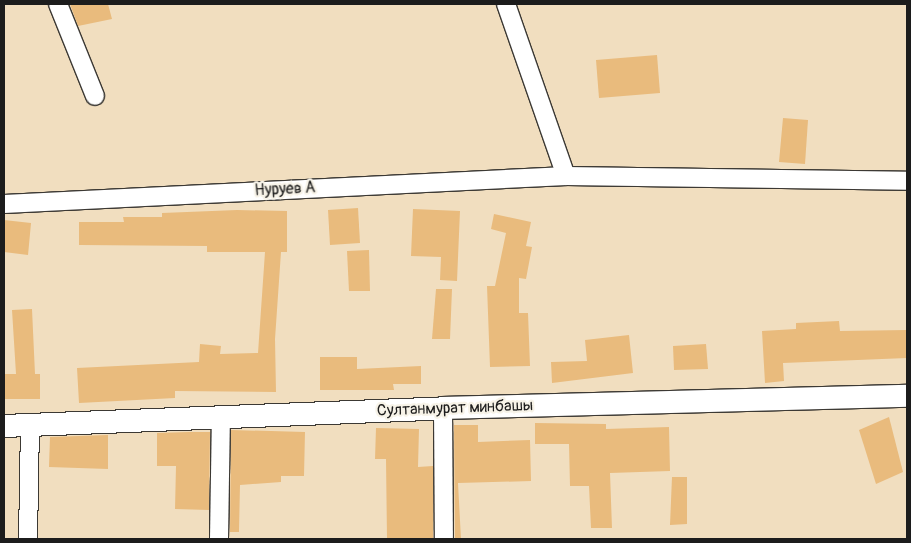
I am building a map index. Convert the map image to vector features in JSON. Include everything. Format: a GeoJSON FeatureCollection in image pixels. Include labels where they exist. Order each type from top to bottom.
{"type":"FeatureCollection","features":[{"type":"Feature","properties":{"kind":"street"},"geometry":{"type":"LineString","coordinates":[[58,4],[95,96]]}},
{"type":"Feature","properties":{"kind":"street"},"geometry":{"type":"LineString","coordinates":[[506,4],[566,176]]}},
{"type":"Feature","properties":{"kind":"street","name":"Нуруев А"},"geometry":{"type":"LineString","coordinates":[[4,204],[566,176],[907,181]]}},
{"type":"Feature","properties":{"kind":"street","name":"Султанмурат минбашы"},"geometry":{"type":"LineString","coordinates":[[4,426],[443,408],[907,396]]}},
{"type":"Feature","properties":{"kind":"street"},"geometry":{"type":"LineString","coordinates":[[443,408],[444,539]]}},
{"type":"Feature","properties":{"kind":"street"},"geometry":{"type":"LineString","coordinates":[[219,539],[221,417]]}},
{"type":"Feature","properties":{"kind":"street"},"geometry":{"type":"LineString","coordinates":[[28,539],[30,425]]}},
{"type":"Feature","properties":{"kind":"building"},"geometry":{"type":"Polygon","coordinates":[[[70,4],[108,4],[112,19],[78,26],[70,4]]]}},
{"type":"Feature","properties":{"kind":"building"},"geometry":{"type":"Polygon","coordinates":[[[657,55],[660,93],[599,98],[596,60],[657,55]]]}},
{"type":"Feature","properties":{"kind":"building"},"geometry":{"type":"Polygon","coordinates":[[[783,118],[808,120],[805,164],[779,162],[783,118]]]}},
{"type":"Feature","properties":{"kind":"building"},"geometry":{"type":"Polygon","coordinates":[[[358,208],[360,243],[330,245],[328,210],[358,208]]]}},
{"type":"Feature","properties":{"kind":"building"},"geometry":{"type":"Polygon","coordinates":[[[413,209],[460,211],[457,281],[440,280],[441,257],[411,256],[413,209]]]}},
{"type":"Feature","properties":{"kind":"building"},"geometry":{"type":"Polygon","coordinates":[[[237,210],[287,211],[287,252],[281,252],[275,339],[276,392],[175,391],[175,398],[79,403],[77,368],[199,362],[200,344],[221,346],[220,354],[258,353],[265,252],[207,252],[207,246],[79,245],[79,222],[124,222],[123,217],[162,217],[162,213],[237,210]]]}},
{"type":"Feature","properties":{"kind":"building"},"geometry":{"type":"Polygon","coordinates":[[[494,214],[531,222],[526,246],[532,247],[526,279],[519,278],[519,313],[528,313],[530,366],[490,367],[487,286],[495,286],[506,233],[491,229],[494,214]]]}},
{"type":"Feature","properties":{"kind":"building"},"geometry":{"type":"Polygon","coordinates":[[[4,220],[31,223],[28,255],[4,252],[4,220]]]}},
{"type":"Feature","properties":{"kind":"building"},"geometry":{"type":"Polygon","coordinates":[[[369,250],[370,291],[349,291],[347,251],[369,250]]]}},
{"type":"Feature","properties":{"kind":"building"},"geometry":{"type":"Polygon","coordinates":[[[436,289],[452,289],[450,339],[432,339],[436,289]]]}},
{"type":"Feature","properties":{"kind":"building"},"geometry":{"type":"Polygon","coordinates":[[[32,309],[35,374],[40,374],[40,399],[4,399],[4,374],[16,374],[12,310],[32,309]]]}},
{"type":"Feature","properties":{"kind":"building"},"geometry":{"type":"Polygon","coordinates":[[[839,321],[840,331],[907,330],[907,358],[783,363],[784,381],[765,383],[762,331],[796,329],[796,323],[839,321]]]}},
{"type":"Feature","properties":{"kind":"building"},"geometry":{"type":"Polygon","coordinates":[[[629,335],[633,373],[552,383],[551,362],[587,361],[585,340],[629,335]]]}},
{"type":"Feature","properties":{"kind":"building"},"geometry":{"type":"Polygon","coordinates":[[[706,344],[708,369],[674,370],[673,346],[706,344]]]}},
{"type":"Feature","properties":{"kind":"building"},"geometry":{"type":"Polygon","coordinates":[[[320,357],[357,357],[357,369],[421,366],[421,384],[393,384],[394,390],[320,390],[320,357]]]}},
{"type":"Feature","properties":{"kind":"building"},"geometry":{"type":"Polygon","coordinates":[[[889,417],[903,472],[876,484],[859,430],[889,417]]]}},
{"type":"Feature","properties":{"kind":"building"},"geometry":{"type":"Polygon","coordinates":[[[535,423],[606,424],[606,429],[669,427],[670,471],[610,473],[612,528],[591,528],[589,486],[570,486],[569,444],[535,444],[535,423]]]}},
{"type":"Feature","properties":{"kind":"building"},"geometry":{"type":"Polygon","coordinates":[[[454,425],[478,425],[478,442],[530,440],[531,481],[458,483],[461,539],[455,539],[454,425]]]}},
{"type":"Feature","properties":{"kind":"building"},"geometry":{"type":"Polygon","coordinates":[[[376,428],[419,429],[418,467],[433,466],[433,539],[387,539],[386,459],[375,459],[376,428]]]}},
{"type":"Feature","properties":{"kind":"building"},"geometry":{"type":"Polygon","coordinates":[[[231,430],[305,432],[304,476],[281,476],[281,482],[240,485],[239,532],[230,532],[231,430]]]}},
{"type":"Feature","properties":{"kind":"building"},"geometry":{"type":"Polygon","coordinates":[[[210,432],[209,510],[175,509],[176,466],[157,466],[157,433],[210,432]]]}},
{"type":"Feature","properties":{"kind":"building"},"geometry":{"type":"Polygon","coordinates":[[[108,435],[108,469],[49,467],[50,437],[108,435]]]}},
{"type":"Feature","properties":{"kind":"building"},"geometry":{"type":"Polygon","coordinates":[[[672,477],[687,477],[687,524],[670,525],[672,477]]]}}]}
